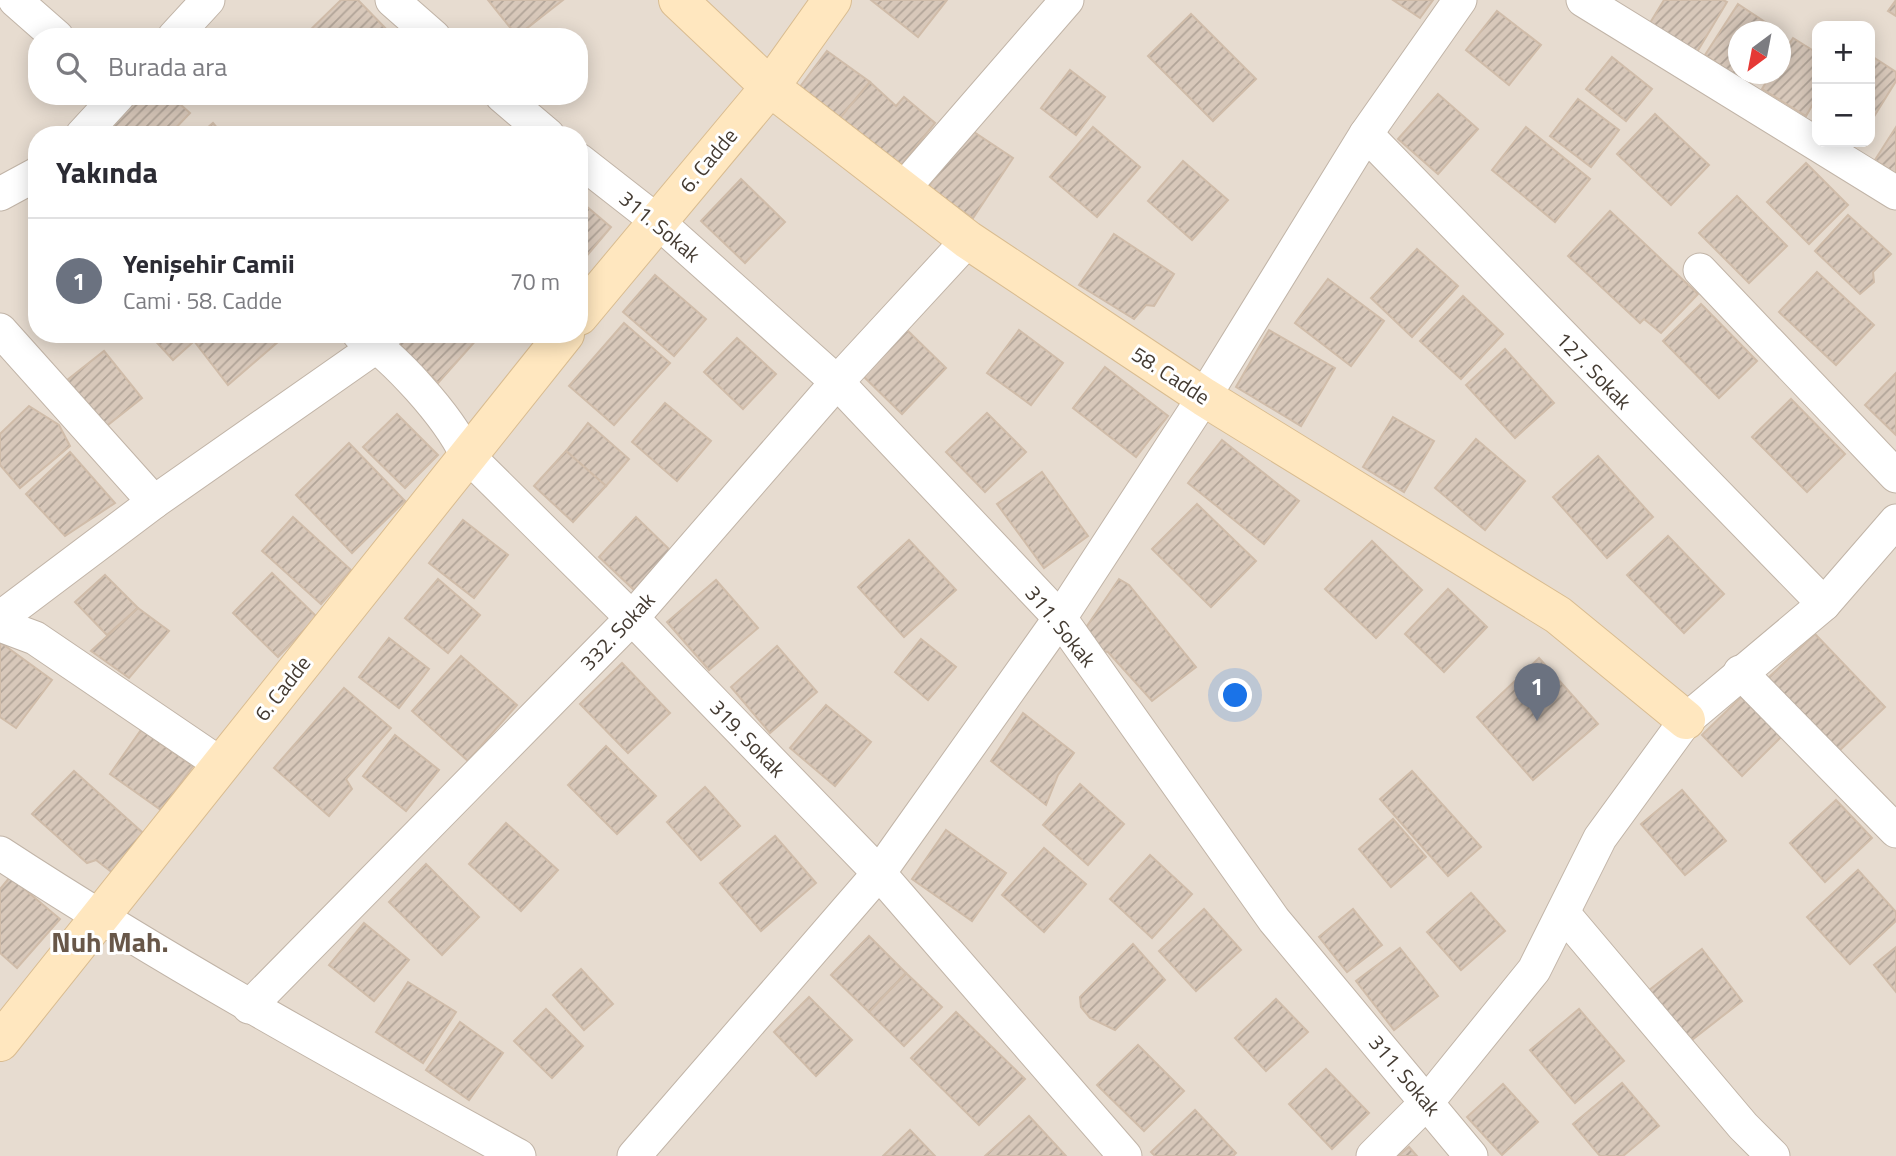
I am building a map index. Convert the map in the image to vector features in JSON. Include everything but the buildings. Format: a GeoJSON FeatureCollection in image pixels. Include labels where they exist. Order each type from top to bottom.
{"type":"FeatureCollection","features":[{"type":"Feature","properties":{"kind":"street"},"geometry":{"type":"LineString","coordinates":[[15,0],[47,28]]}},
{"type":"Feature","properties":{"kind":"street"},"geometry":{"type":"LineString","coordinates":[[182,28],[208,0]]}},
{"type":"Feature","properties":{"kind":"street"},"geometry":{"type":"LineString","coordinates":[[392,0],[424,28]]}},
{"type":"Feature","properties":{"kind":"street","name":"58. Cadde"},"geometry":{"type":"LineString","coordinates":[[678,0],[770,87],[968,240],[1204,397],[1558,615],[1686,720]]}},
{"type":"Feature","properties":{"kind":"street","name":"6. Cadde"},"geometry":{"type":"LineString","coordinates":[[588,305],[770,87],[832,0]]}},
{"type":"Feature","properties":{"kind":"street"},"geometry":{"type":"LineString","coordinates":[[904,189],[1067,0]]}},
{"type":"Feature","properties":{"kind":"street"},"geometry":{"type":"LineString","coordinates":[[634,1156],[879,873],[1060,618],[1204,397],[1366,134],[1460,0]]}},
{"type":"Feature","properties":{"kind":"street"},"geometry":{"type":"LineString","coordinates":[[1583,0],[1896,193]]}},
{"type":"Feature","properties":{"kind":"street"},"geometry":{"type":"LineString","coordinates":[[91,126],[110,105]]}},
{"type":"Feature","properties":{"kind":"street"},"geometry":{"type":"LineString","coordinates":[[510,115],[531,126]]}},
{"type":"Feature","properties":{"kind":"street","name":"127. Sokak"},"geometry":{"type":"LineString","coordinates":[[1366,134],[1824,604]]}},
{"type":"Feature","properties":{"kind":"street","name":"311. Sokak"},"geometry":{"type":"LineString","coordinates":[[588,167],[657,221],[837,382],[1060,618],[1274,920],[1428,1101],[1471,1156]]}},
{"type":"Feature","properties":{"kind":"street"},"geometry":{"type":"LineString","coordinates":[[0,194],[28,179]]}},
{"type":"Feature","properties":{"kind":"street","name":"332. Sokak"},"geometry":{"type":"LineString","coordinates":[[249,1007],[632,618],[837,382],[968,240]]}},
{"type":"Feature","properties":{"kind":"street"},"geometry":{"type":"LineString","coordinates":[[1700,270],[1896,476]]}},
{"type":"Feature","properties":{"kind":"street"},"geometry":{"type":"LineString","coordinates":[[0,330],[154,502]]}},
{"type":"Feature","properties":{"kind":"street"},"geometry":{"type":"LineString","coordinates":[[0,618],[367,343]]}},
{"type":"Feature","properties":{"kind":"street","name":"319. Sokak"},"geometry":{"type":"LineString","coordinates":[[378,343],[455,430],[466,454],[632,618],[879,873],[1125,1156]]}},
{"type":"Feature","properties":{"kind":"street","name":"6. Cadde"},"geometry":{"type":"LineString","coordinates":[[0,1042],[466,454],[558,343]]}},
{"type":"Feature","properties":{"kind":"street"},"geometry":{"type":"LineString","coordinates":[[1373,1156],[1428,1101],[1534,970],[1600,838],[1686,720],[1824,604],[1896,521]]}},
{"type":"Feature","properties":{"kind":"street"},"geometry":{"type":"LineString","coordinates":[[0,625],[35,639],[222,765]]}},
{"type":"Feature","properties":{"kind":"street"},"geometry":{"type":"LineString","coordinates":[[1740,672],[1896,831]]}},
{"type":"Feature","properties":{"kind":"street"},"geometry":{"type":"LineString","coordinates":[[0,853],[99,918],[249,1007],[519,1156]]}},
{"type":"Feature","properties":{"kind":"street"},"geometry":{"type":"LineString","coordinates":[[1563,913],[1742,1126],[1773,1156]]}},
{"type":"Feature","properties":{"kind":"shaded area"},"geometry":{"type":"Polygon","coordinates":[[[0,0],[1896,0],[1896,1156],[0,1156],[0,0]]]}},
{"type":"Feature","properties":{"kind":"place","name":"Yenişehir Camii"},"geometry":{"type":"Point","coordinates":[1537,721]}},
{"type":"Feature","properties":{"kind":"district","name":"Nuh Mah."},"geometry":{"type":"Point","coordinates":[110,941]}}]}
